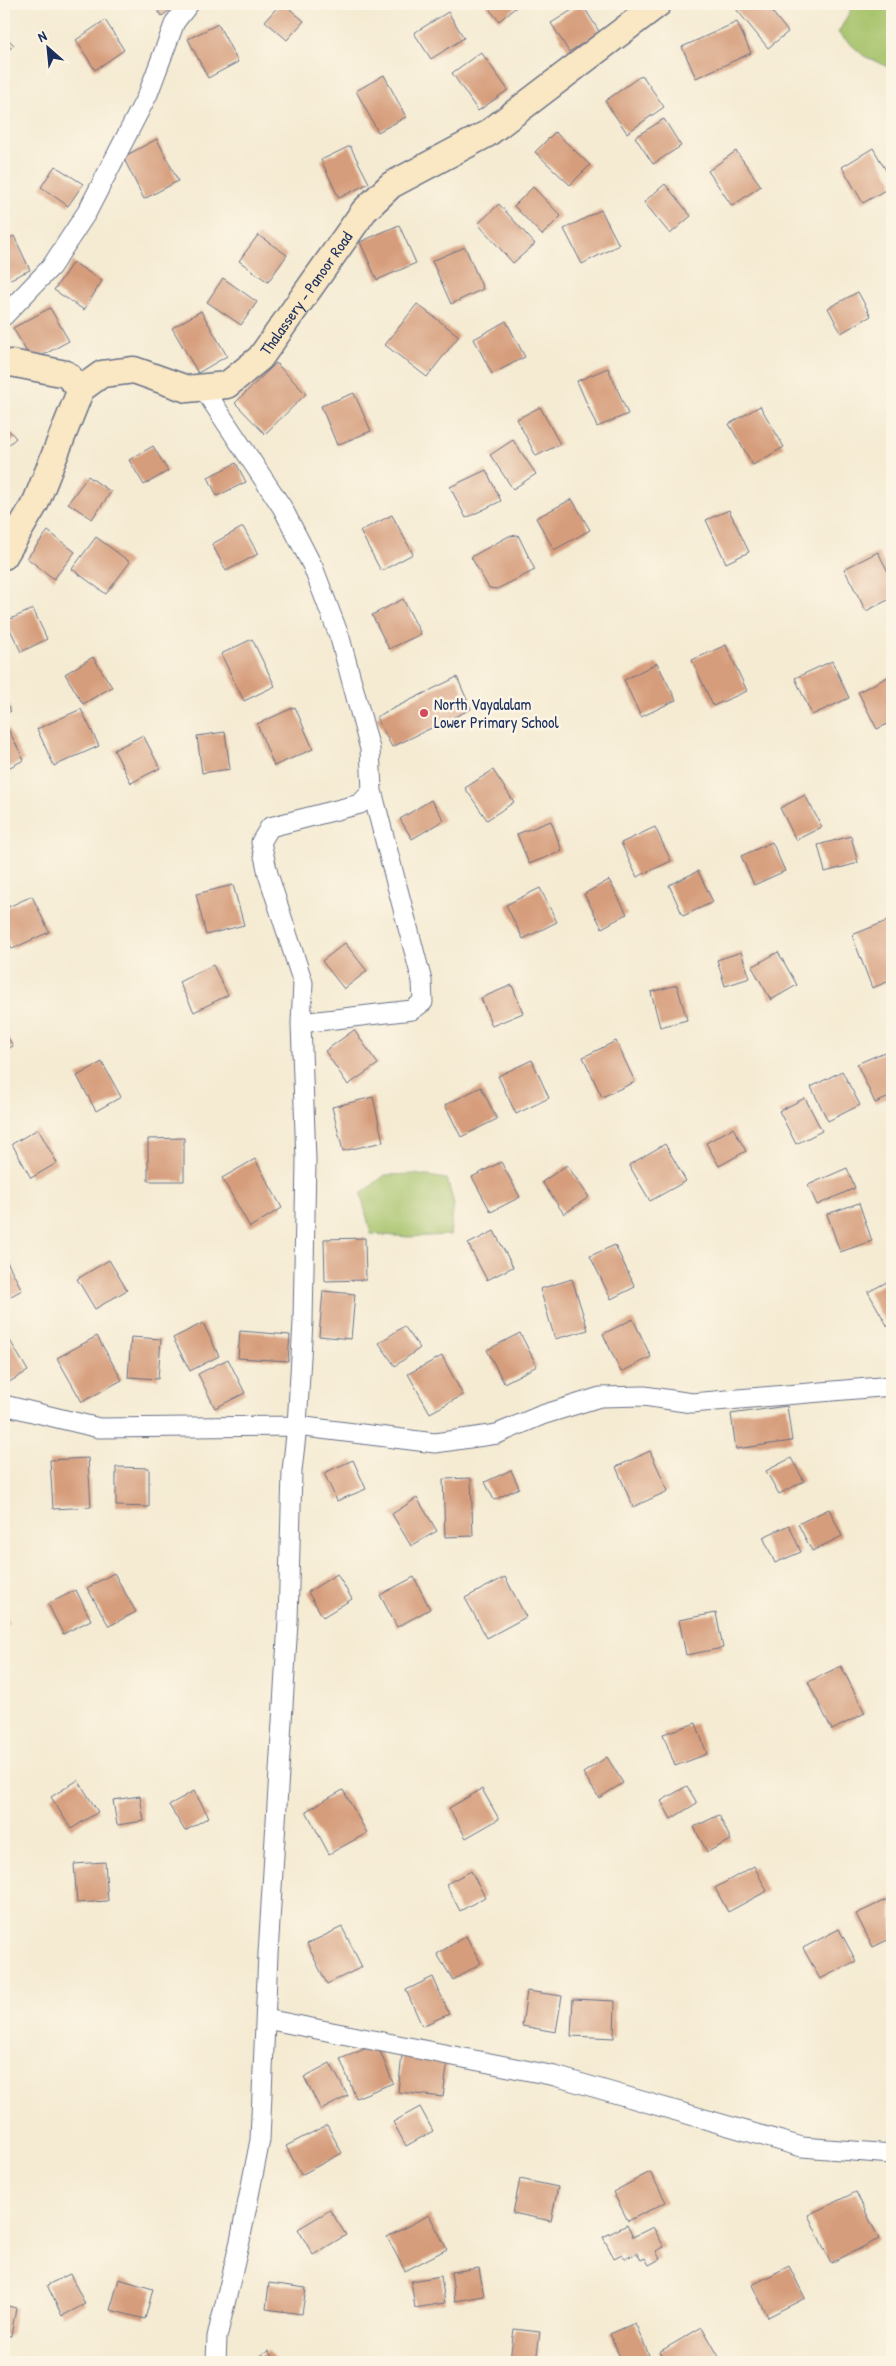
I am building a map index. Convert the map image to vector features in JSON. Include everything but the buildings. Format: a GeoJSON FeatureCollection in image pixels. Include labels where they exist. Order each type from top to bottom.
{"type":"FeatureCollection","features":[{"type":"Feature","properties":{"kind":"main road","name":"Thalassery - Panoor Road"},"geometry":{"type":"LineString","coordinates":[[81,389],[102,374],[134,370],[187,389],[228,385],[260,358],[364,210],[391,185],[487,134],[658,4]]}},
{"type":"Feature","properties":{"kind":"main road"},"geometry":{"type":"LineString","coordinates":[[4,366],[11,363],[66,374],[81,389],[36,502],[4,556]]}},
{"type":"Feature","properties":{"kind":"street"},"geometry":{"type":"LineString","coordinates":[[4,316],[51,267],[87,212],[148,94],[175,22],[189,4]]}},
{"type":"Feature","properties":{"kind":"street"},"geometry":{"type":"LineString","coordinates":[[204,388],[282,507],[316,576],[340,638],[370,749],[372,791],[422,981],[423,1002],[412,1010],[301,1024]]}},
{"type":"Feature","properties":{"kind":"street"},"geometry":{"type":"LineString","coordinates":[[216,2362],[217,2338],[240,2241],[260,2140],[288,1622],[292,1471],[297,1426],[303,1322],[306,1160],[301,1024],[302,983],[268,874],[261,842],[270,827],[360,804],[372,791]]}},
{"type":"Feature","properties":{"kind":"street"},"geometry":{"type":"LineString","coordinates":[[4,1405],[98,1428],[297,1426],[435,1443],[498,1434],[542,1415],[600,1397],[644,1396],[692,1403],[874,1386],[892,1386]]}},
{"type":"Feature","properties":{"kind":"street"},"geometry":{"type":"LineString","coordinates":[[266,2019],[555,2076],[802,2147],[892,2154]]}},
{"type":"Feature","properties":{"kind":"green space"},"geometry":{"type":"Polygon","coordinates":[[[854,4],[892,4],[892,65],[888,67],[864,56],[838,33],[854,4]]]}},
{"type":"Feature","properties":{"kind":"green space"},"geometry":{"type":"Polygon","coordinates":[[[414,1174],[447,1179],[454,1204],[450,1235],[409,1237],[371,1234],[361,1194],[385,1175],[414,1174]]]}},
{"type":"Feature","properties":{"kind":"place","name":"North Vayalalam Lower Primary School"},"geometry":{"type":"Point","coordinates":[424,713]}}]}
